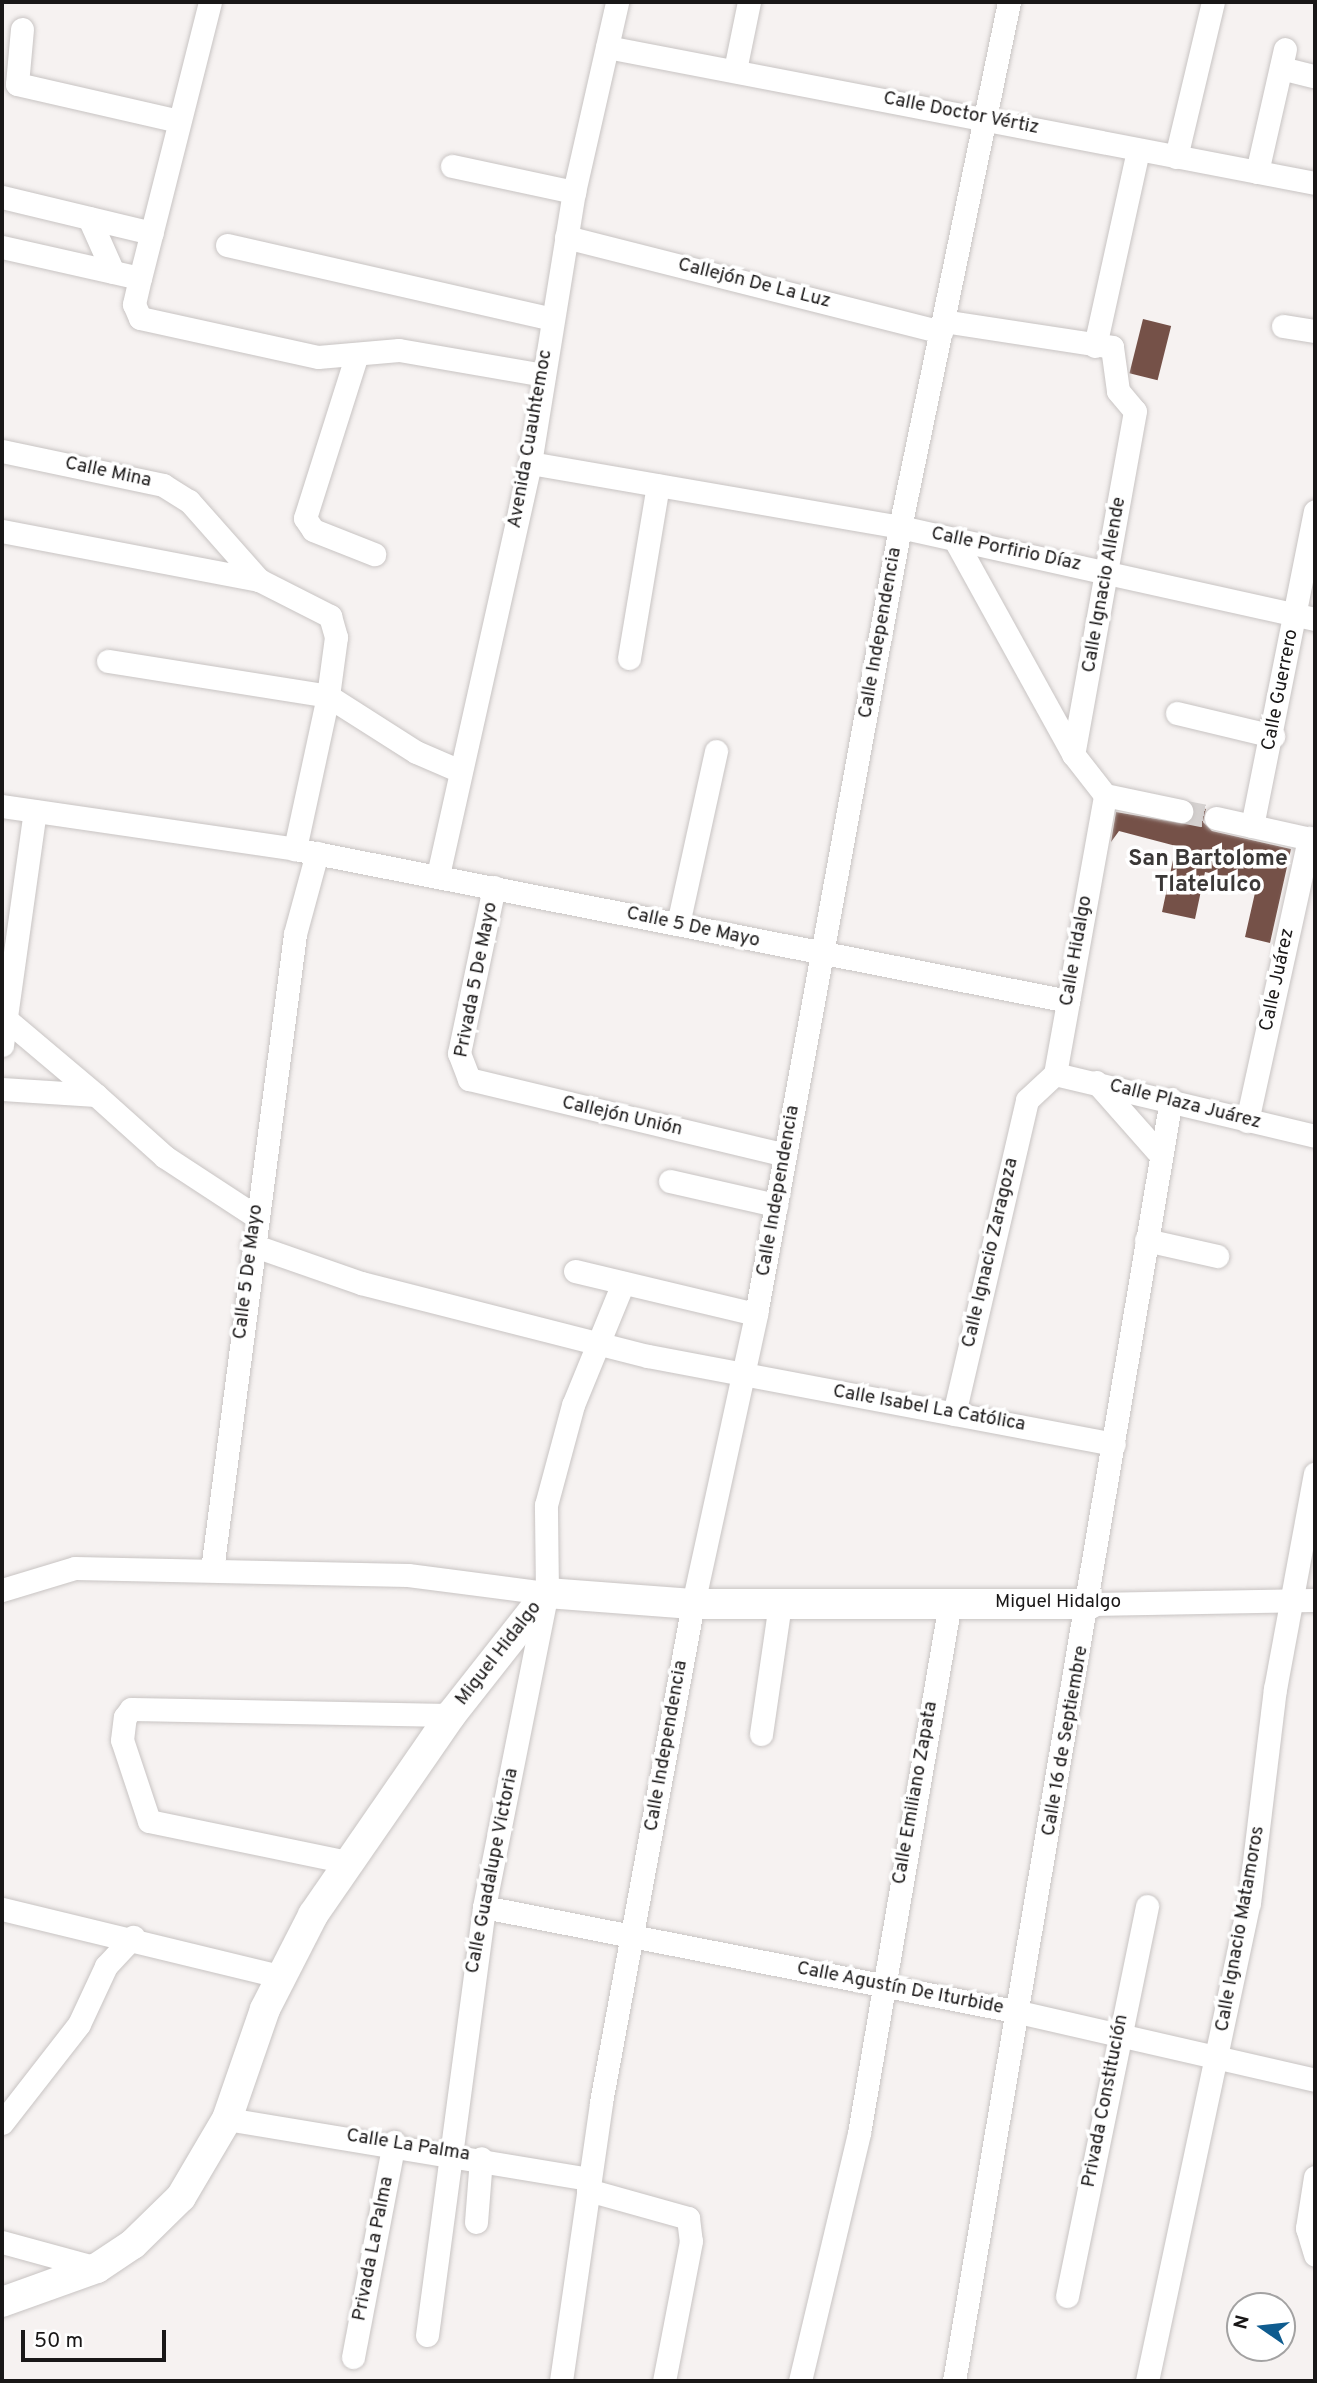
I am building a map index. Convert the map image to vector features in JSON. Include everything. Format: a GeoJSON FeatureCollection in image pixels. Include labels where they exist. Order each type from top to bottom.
{"type":"FeatureCollection","features":[{"type":"Feature","properties":{"kind":"main road","name":"Miguel Hidalgo"},"geometry":{"type":"LineString","coordinates":[[2,2302],[97,2268],[133,2244],[181,2197],[227,2119],[279,1976],[347,1862],[451,1715],[547,1593],[693,1604],[1090,1604]]}},
{"type":"Feature","properties":{"kind":"street"},"geometry":{"type":"LineString","coordinates":[[209,2],[134,304],[145,323],[317,357],[414,352],[544,375]]}},
{"type":"Feature","properties":{"kind":"street","name":"Avenida Cuauhtemoc"},"geometry":{"type":"LineString","coordinates":[[438,875],[530,463],[574,192],[617,2]]}},
{"type":"Feature","properties":{"kind":"street"},"geometry":{"type":"LineString","coordinates":[[734,70],[749,2]]}},
{"type":"Feature","properties":{"kind":"street","name":"Calle Independencia"},"geometry":{"type":"LineString","coordinates":[[561,2381],[588,2184],[693,1604],[757,1314],[900,527],[982,117],[1009,2]]}},
{"type":"Feature","properties":{"kind":"street"},"geometry":{"type":"LineString","coordinates":[[1176,157],[1213,2]]}},
{"type":"Feature","properties":{"kind":"street"},"geometry":{"type":"LineString","coordinates":[[22,29],[17,84],[179,121]]}},
{"type":"Feature","properties":{"kind":"street","name":"Calle Doctor Vértiz"},"geometry":{"type":"LineString","coordinates":[[607,47],[1315,183]]}},
{"type":"Feature","properties":{"kind":"street"},"geometry":{"type":"LineString","coordinates":[[1257,172],[1283,59],[1313,76]]}},
{"type":"Feature","properties":{"kind":"street"},"geometry":{"type":"LineString","coordinates":[[1095,346],[1138,150]]}},
{"type":"Feature","properties":{"kind":"street"},"geometry":{"type":"LineString","coordinates":[[452,166],[574,192]]}},
{"type":"Feature","properties":{"kind":"street"},"geometry":{"type":"LineString","coordinates":[[2,197],[152,233]]}},
{"type":"Feature","properties":{"kind":"street"},"geometry":{"type":"LineString","coordinates":[[89,218],[113,272]]}},
{"type":"Feature","properties":{"kind":"street","name":"Callejón De La Luz"},"geometry":{"type":"LineString","coordinates":[[566,237],[942,327],[1095,346]]}},
{"type":"Feature","properties":{"kind":"street"},"geometry":{"type":"LineString","coordinates":[[227,245],[553,318]]}},
{"type":"Feature","properties":{"kind":"street"},"geometry":{"type":"LineString","coordinates":[[2,247],[140,278]]}},
{"type":"Feature","properties":{"kind":"street"},"geometry":{"type":"LineString","coordinates":[[1283,326],[1315,331]]}},
{"type":"Feature","properties":{"kind":"street","name":"Calle Ignacio Allende"},"geometry":{"type":"LineString","coordinates":[[1073,754],[1135,415],[1115,384],[1116,349],[1095,346]]}},
{"type":"Feature","properties":{"kind":"street"},"geometry":{"type":"LineString","coordinates":[[357,354],[304,518],[313,530],[374,554]]}},
{"type":"Feature","properties":{"kind":"street","name":"Calle Mina"},"geometry":{"type":"LineString","coordinates":[[2,451],[163,485],[189,501],[259,580]]}},
{"type":"Feature","properties":{"kind":"street","name":"Calle Porfirio Díaz"},"geometry":{"type":"LineString","coordinates":[[530,463],[900,527],[1306,617]]}},
{"type":"Feature","properties":{"kind":"street"},"geometry":{"type":"LineString","coordinates":[[629,657],[658,485]]}},
{"type":"Feature","properties":{"kind":"street","name":"Calle Guerrero"},"geometry":{"type":"LineString","coordinates":[[1251,826],[1306,617],[1315,511]]}},
{"type":"Feature","properties":{"kind":"street","name":"Calle Mina"},"geometry":{"type":"LineString","coordinates":[[2,531],[259,580],[321,608],[336,627],[328,696]]}},
{"type":"Feature","properties":{"kind":"street"},"geometry":{"type":"LineString","coordinates":[[955,540],[1073,754],[1105,795],[1181,811]]}},
{"type":"Feature","properties":{"kind":"street"},"geometry":{"type":"LineString","coordinates":[[108,661],[328,696],[429,759],[460,771]]}},
{"type":"Feature","properties":{"kind":"street"},"geometry":{"type":"LineString","coordinates":[[306,851],[328,696]]}},
{"type":"Feature","properties":{"kind":"street"},"geometry":{"type":"LineString","coordinates":[[1177,713],[1273,736]]}},
{"type":"Feature","properties":{"kind":"street"},"geometry":{"type":"LineString","coordinates":[[678,924],[716,751]]}},
{"type":"Feature","properties":{"kind":"street","name":"Calle Hidalgo"},"geometry":{"type":"LineString","coordinates":[[1055,1074],[1105,795]]}},
{"type":"Feature","properties":{"kind":"street","name":"Calle 5 De Mayo"},"geometry":{"type":"LineString","coordinates":[[2,806],[306,851],[438,875],[822,956],[1069,1001]]}},
{"type":"Feature","properties":{"kind":"street"},"geometry":{"type":"LineString","coordinates":[[2,1045],[7,1020],[12,914],[35,811]]}},
{"type":"Feature","properties":{"kind":"street"},"geometry":{"type":"LineString","coordinates":[[1216,818],[1312,839]]}},
{"type":"Feature","properties":{"kind":"street","name":"Calle Juárez"},"geometry":{"type":"LineString","coordinates":[[1247,1121],[1312,839]]}},
{"type":"Feature","properties":{"kind":"street","name":"Calle 5 De Mayo"},"geometry":{"type":"LineString","coordinates":[[212,1570],[255,1216],[306,851]]}},
{"type":"Feature","properties":{"kind":"street","name":"Privada 5 De Mayo"},"geometry":{"type":"LineString","coordinates":[[463,1073],[459,1053],[494,887]]}},
{"type":"Feature","properties":{"kind":"street"},"geometry":{"type":"LineString","coordinates":[[7,1020],[165,1157],[255,1216]]}},
{"type":"Feature","properties":{"kind":"street","name":"Callejón Unión"},"geometry":{"type":"LineString","coordinates":[[463,1073],[480,1085],[785,1155]]}},
{"type":"Feature","properties":{"kind":"street","name":"Calle Plaza Juárez"},"geometry":{"type":"LineString","coordinates":[[1055,1074],[1171,1099],[1247,1121],[1315,1136]]}},
{"type":"Feature","properties":{"kind":"street","name":"Calle Ignacio Zaragoza"},"geometry":{"type":"LineString","coordinates":[[954,1413],[1029,1093],[1055,1074]]}},
{"type":"Feature","properties":{"kind":"street"},"geometry":{"type":"LineString","coordinates":[[1096,1082],[1157,1151]]}},
{"type":"Feature","properties":{"kind":"street"},"geometry":{"type":"LineString","coordinates":[[2,1089],[96,1095]]}},
{"type":"Feature","properties":{"kind":"street","name":"Calle 16 de Septiembre"},"geometry":{"type":"LineString","coordinates":[[954,2381],[1090,1604],[1146,1240],[1157,1151],[1171,1099]]}},
{"type":"Feature","properties":{"kind":"street"},"geometry":{"type":"LineString","coordinates":[[670,1181],[776,1205]]}},
{"type":"Feature","properties":{"kind":"street"},"geometry":{"type":"LineString","coordinates":[[1146,1240],[1217,1256]]}},
{"type":"Feature","properties":{"kind":"street","name":"Calle Isabel La Católica"},"geometry":{"type":"LineString","coordinates":[[252,1245],[361,1283],[744,1375],[1114,1444]]}},
{"type":"Feature","properties":{"kind":"street"},"geometry":{"type":"LineString","coordinates":[[575,1271],[757,1314]]}},
{"type":"Feature","properties":{"kind":"street","name":"Calle Guadalupe Victoria"},"geometry":{"type":"LineString","coordinates":[[426,2335],[484,1908],[547,1593],[547,1505],[554,1468],[623,1283]]}},
{"type":"Feature","properties":{"kind":"street","name":"Calle Ignacio Matamoros"},"geometry":{"type":"LineString","coordinates":[[1147,2381],[1219,2058],[1249,1903],[1289,1600],[1315,1474]]}},
{"type":"Feature","properties":{"kind":"street"},"geometry":{"type":"LineString","coordinates":[[2,1590],[75,1568],[408,1575],[547,1593]]}},
{"type":"Feature","properties":{"kind":"street","name":"Miguel Hidalgo"},"geometry":{"type":"LineString","coordinates":[[1090,1604],[1315,1600]]}},
{"type":"Feature","properties":{"kind":"street","name":"Calle Emiliano Zapata"},"geometry":{"type":"LineString","coordinates":[[800,2381],[811,2319],[840,2212],[950,1603]]}},
{"type":"Feature","properties":{"kind":"street"},"geometry":{"type":"LineString","coordinates":[[761,1734],[780,1604]]}},
{"type":"Feature","properties":{"kind":"street"},"geometry":{"type":"LineString","coordinates":[[347,1862],[149,1821],[122,1740],[131,1709],[451,1715]]}},
{"type":"Feature","properties":{"kind":"street","name":"Privada Constitución"},"geometry":{"type":"LineString","coordinates":[[1067,2296],[1147,1906]]}},
{"type":"Feature","properties":{"kind":"street","name":"Calle Agustín De Iturbide"},"geometry":{"type":"LineString","coordinates":[[484,1908],[631,1939],[1019,2012],[1315,2080]]}},
{"type":"Feature","properties":{"kind":"street"},"geometry":{"type":"LineString","coordinates":[[2,1909],[133,1937],[279,1976]]}},
{"type":"Feature","properties":{"kind":"street"},"geometry":{"type":"LineString","coordinates":[[2,2123],[79,2024],[106,1966],[133,1937]]}},
{"type":"Feature","properties":{"kind":"street","name":"Calle La Palma"},"geometry":{"type":"LineString","coordinates":[[227,2119],[394,2142],[481,2158],[588,2184],[688,2217],[691,2241],[664,2381]]}},
{"type":"Feature","properties":{"kind":"street","name":"Privada La Palma"},"geometry":{"type":"LineString","coordinates":[[353,2357],[394,2142]]}},
{"type":"Feature","properties":{"kind":"street"},"geometry":{"type":"LineString","coordinates":[[476,2222],[481,2158]]}},
{"type":"Feature","properties":{"kind":"street"},"geometry":{"type":"LineString","coordinates":[[1315,2177],[1307,2228],[1315,2255]]}},
{"type":"Feature","properties":{"kind":"street"},"geometry":{"type":"LineString","coordinates":[[2,2242],[97,2268]]}},
{"type":"Feature","properties":{"kind":"building"},"geometry":{"type":"Polygon","coordinates":[[[1143,319],[1171,326],[1158,380],[1129,373],[1143,319]]]}},
{"type":"Feature","properties":{"kind":"building"},"geometry":{"type":"Polygon","coordinates":[[[1194,806],[1206,809],[1203,822],[1212,831],[1291,849],[1270,943],[1245,937],[1257,884],[1205,872],[1195,919],[1162,912],[1176,846],[1119,831],[1111,842],[1116,812],[1185,824],[1194,806]]]}},
{"type":"Feature","properties":{"kind":"tunnel"},"geometry":{"type":"LineString","coordinates":[[1181,811],[1216,818]]}},
{"type":"Feature","properties":{"kind":"district","name":"San Bartolome Tlatelulco"},"geometry":{"type":"Point","coordinates":[1208,873]}}]}
